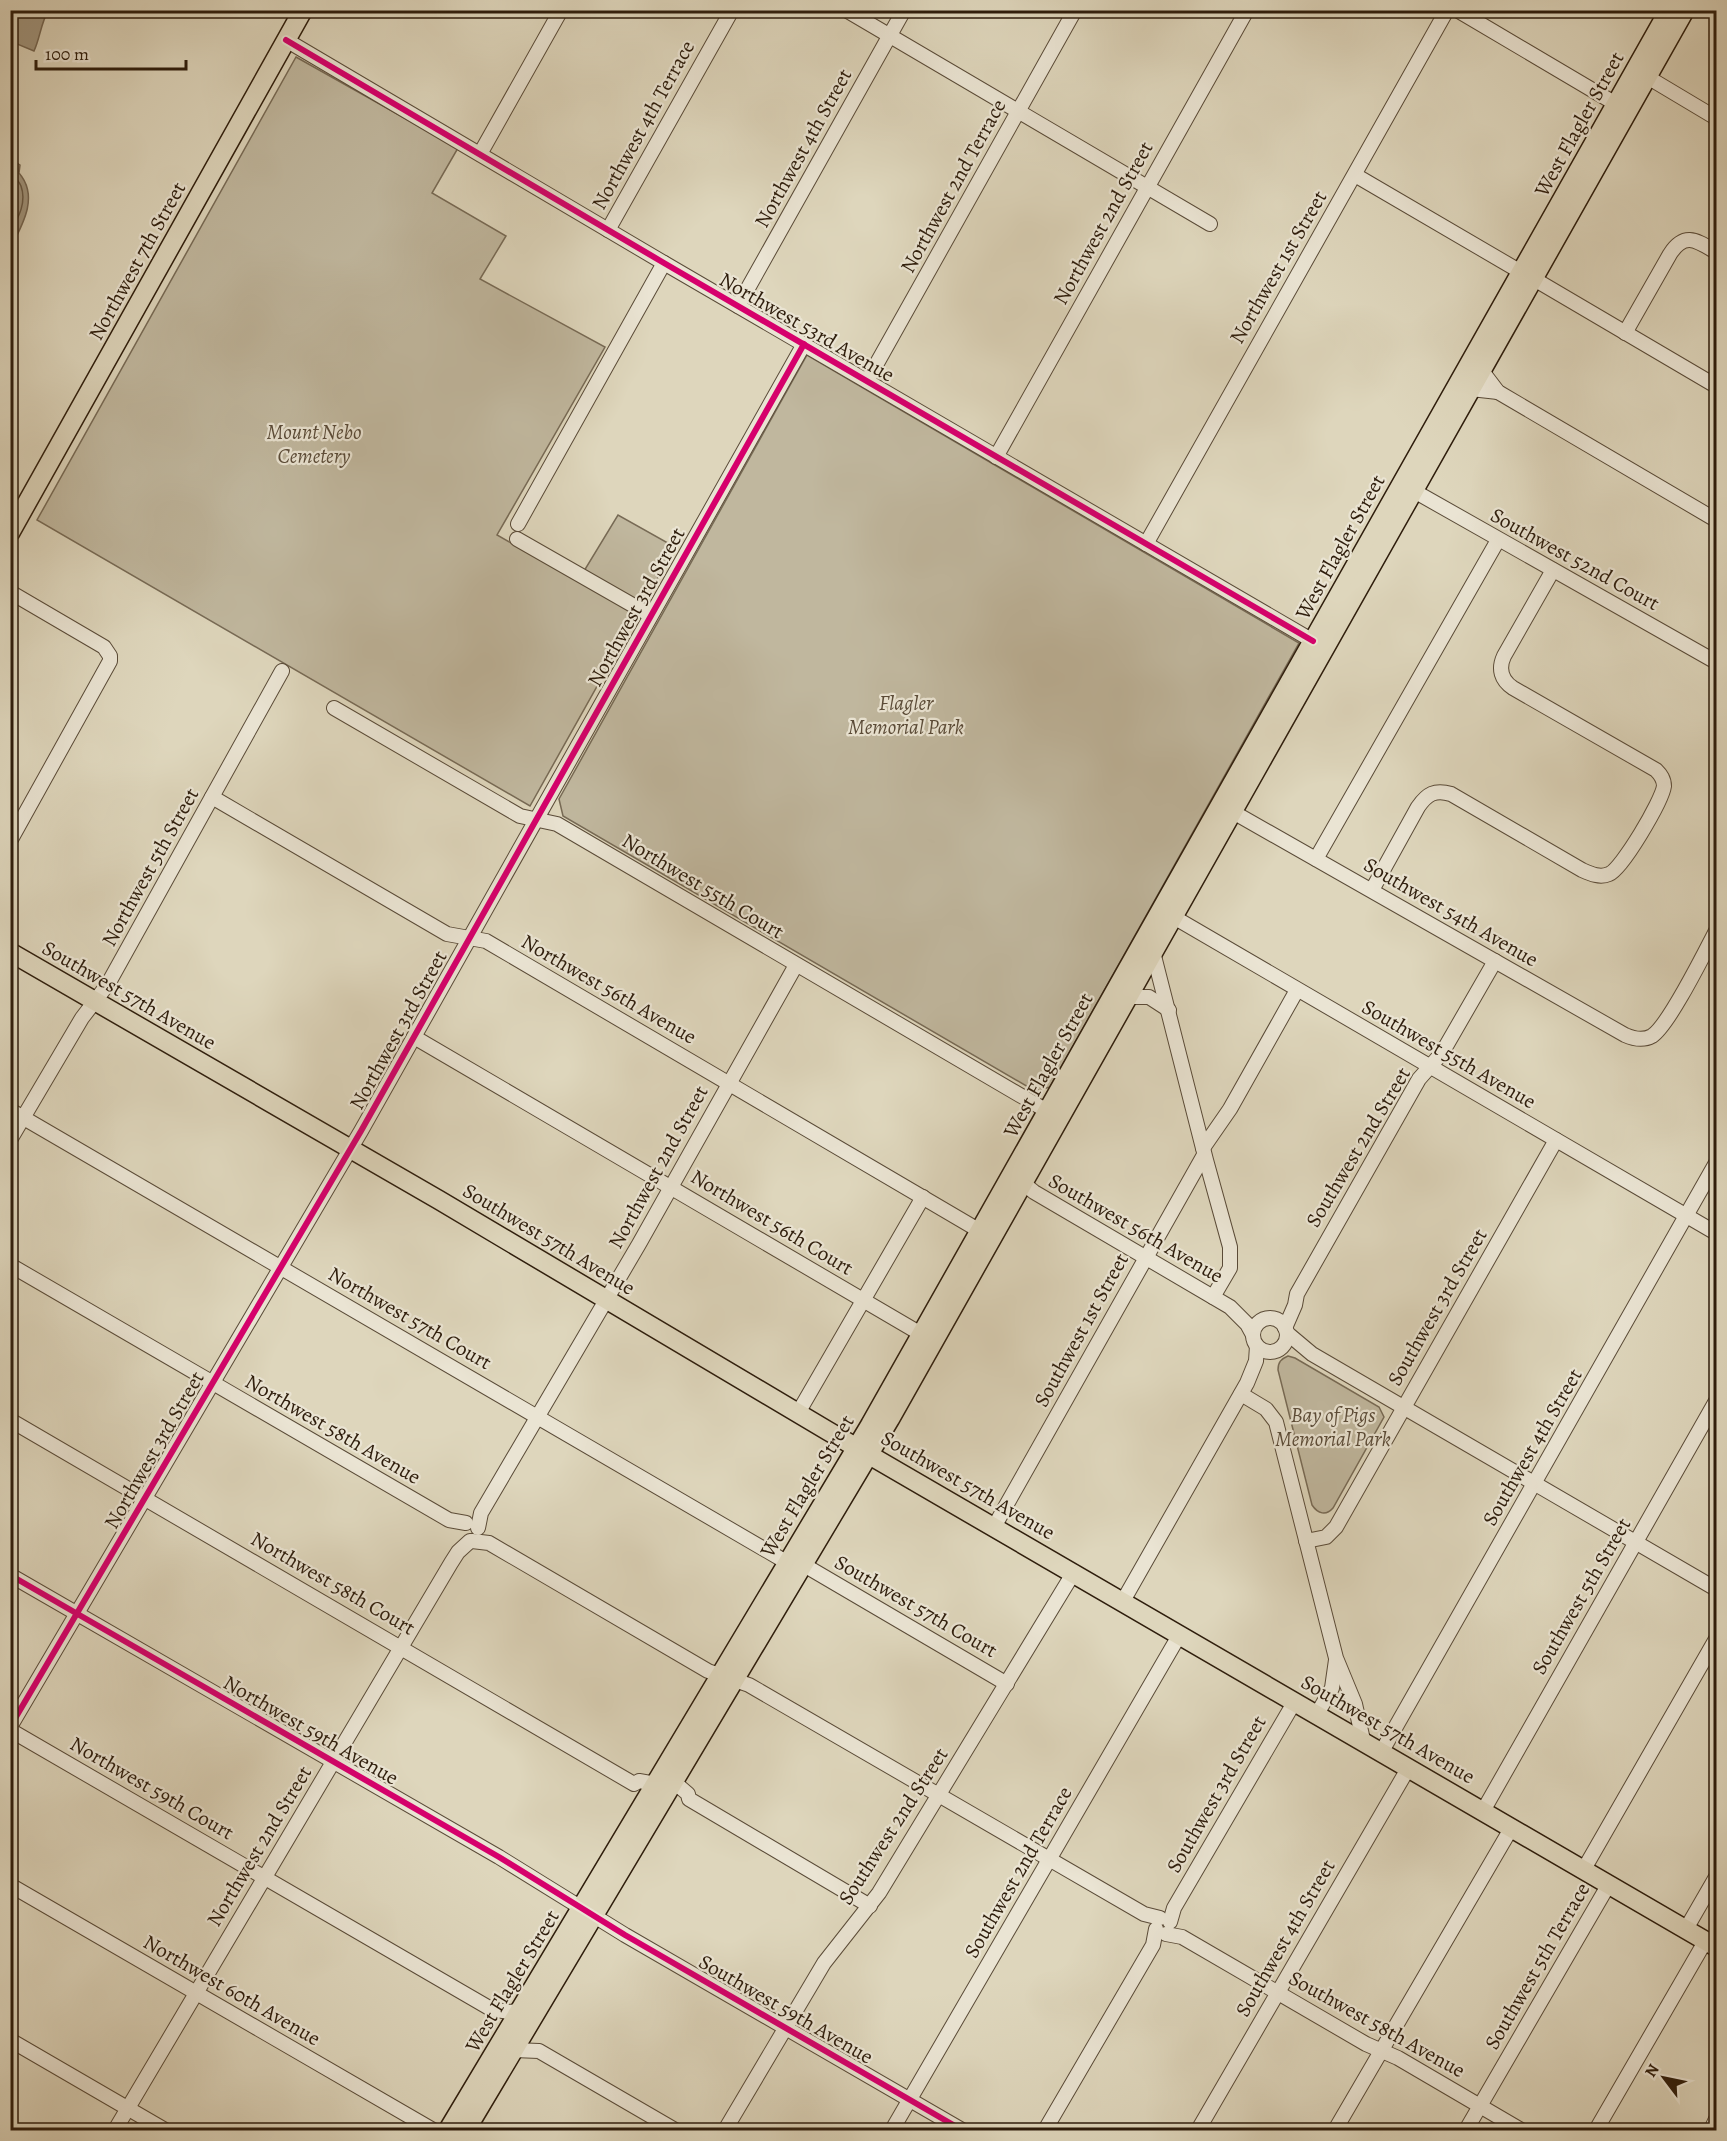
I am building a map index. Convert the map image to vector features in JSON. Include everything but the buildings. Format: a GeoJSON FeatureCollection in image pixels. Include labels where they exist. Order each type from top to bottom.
{"type":"FeatureCollection","features":[{"type":"Feature","properties":{"kind":"main road","name":"Northwest 7th Street"},"geometry":{"type":"LineString","coordinates":[[10,533],[303,10]]}},
{"type":"Feature","properties":{"kind":"main road","name":"West Flagler Street"},"geometry":{"type":"LineString","coordinates":[[448,2130],[516,2032],[665,1787],[863,1450],[980,1260],[1154,952],[1167,913],[1319,644],[1324,634],[1326,618],[1421,448],[1612,139],[1669,10]]}},
{"type":"Feature","properties":{"kind":"main road","name":"West Flagler Street"},"geometry":{"type":"LineString","coordinates":[[863,1450],[921,1334],[1151,927],[1167,913],[1233,812],[1258,754],[1309,677],[1319,644],[1414,491],[1518,307],[1527,275],[1616,104],[1641,74],[1685,10]]}},
{"type":"Feature","properties":{"kind":"main road"},"geometry":{"type":"LineString","coordinates":[[1612,139],[1616,104]]}},
{"type":"Feature","properties":{"kind":"main road"},"geometry":{"type":"LineString","coordinates":[[1414,491],[1415,472],[1421,448]]}},
{"type":"Feature","properties":{"kind":"main road"},"geometry":{"type":"LineString","coordinates":[[1151,927],[1154,952]]}},
{"type":"Feature","properties":{"kind":"main road","name":"Southwest 57th Avenue"},"geometry":{"type":"LineString","coordinates":[[10,952],[1711,1944]]}},
{"type":"Feature","properties":{"kind":"main road"},"geometry":{"type":"LineString","coordinates":[[1023,1154],[1023,1183]]}},
{"type":"Feature","properties":{"kind":"main road"},"geometry":{"type":"LineString","coordinates":[[980,1230],[980,1260]]}},
{"type":"Feature","properties":{"kind":"main road","name":"West Flagler Street"},"geometry":{"type":"LineString","coordinates":[[466,2130],[514,2050],[519,2011],[588,1912],[645,1802],[665,1787]]}},
{"type":"Feature","properties":{"kind":"street"},"geometry":{"type":"LineString","coordinates":[[480,154],[561,10]]}},
{"type":"Feature","properties":{"kind":"street","name":"Northwest 4th Terrace"},"geometry":{"type":"LineString","coordinates":[[608,230],[732,10]]}},
{"type":"Feature","properties":{"kind":"street"},"geometry":{"type":"LineString","coordinates":[[846,10],[1210,224]]}},
{"type":"Feature","properties":{"kind":"street","name":"Northwest 4th Street"},"geometry":{"type":"LineString","coordinates":[[738,306],[904,10]]}},
{"type":"Feature","properties":{"kind":"street","name":"Northwest 2nd Terrace"},"geometry":{"type":"LineString","coordinates":[[867,381],[1075,10]]}},
{"type":"Feature","properties":{"kind":"street","name":"Northwest 2nd Street"},"geometry":{"type":"LineString","coordinates":[[996,457],[1247,10]]}},
{"type":"Feature","properties":{"kind":"street","name":"Northwest 1st Street"},"geometry":{"type":"LineString","coordinates":[[1146,544],[1447,10]]}},
{"type":"Feature","properties":{"kind":"street"},"geometry":{"type":"LineString","coordinates":[[1457,10],[1616,104]]}},
{"type":"Feature","properties":{"kind":"street","name":"Northwest 53rd Avenue"},"geometry":{"type":"LineString","coordinates":[[286,40],[1319,644]]}},
{"type":"Feature","properties":{"kind":"street"},"geometry":{"type":"LineString","coordinates":[[1641,74],[1716,118]]}},
{"type":"Feature","properties":{"kind":"street"},"geometry":{"type":"LineString","coordinates":[[1355,175],[1716,386]]}},
{"type":"Feature","properties":{"kind":"street"},"geometry":{"type":"LineString","coordinates":[[1625,333],[1678,244],[1686,240],[1696,241],[1716,252]]}},
{"type":"Feature","properties":{"kind":"street"},"geometry":{"type":"LineString","coordinates":[[518,524],[664,263]]}},
{"type":"Feature","properties":{"kind":"street","name":"Northwest 3rd Street"},"geometry":{"type":"LineString","coordinates":[[10,1728],[350,1149],[804,344]]}},
{"type":"Feature","properties":{"kind":"street"},"geometry":{"type":"LineString","coordinates":[[1482,371],[1498,392],[1716,520]]}},
{"type":"Feature","properties":{"kind":"street"},"geometry":{"type":"LineString","coordinates":[[1471,389],[1498,392]]}},
{"type":"Feature","properties":{"kind":"street","name":"Southwest 52nd Court"},"geometry":{"type":"LineString","coordinates":[[1414,491],[1716,662]]}},
{"type":"Feature","properties":{"kind":"street"},"geometry":{"type":"LineString","coordinates":[[517,539],[650,615]]}},
{"type":"Feature","properties":{"kind":"street"},"geometry":{"type":"LineString","coordinates":[[1316,859],[1498,540]]}},
{"type":"Feature","properties":{"kind":"street"},"geometry":{"type":"LineString","coordinates":[[1371,890],[1418,807],[1433,793],[1451,794],[1588,873],[1601,876],[1610,874],[1621,865],[1659,802],[1664,788],[1663,777],[1647,764],[1505,682],[1501,664],[1504,656],[1553,570]]}},
{"type":"Feature","properties":{"kind":"street"},"geometry":{"type":"LineString","coordinates":[[10,592],[104,647],[110,656],[109,665],[10,841]]}},
{"type":"Feature","properties":{"kind":"street","name":"Northwest 5th Street"},"geometry":{"type":"LineString","coordinates":[[10,1140],[82,1018],[108,984],[282,671]]}},
{"type":"Feature","properties":{"kind":"street","name":"Northwest 55th Court"},"geometry":{"type":"LineString","coordinates":[[334,708],[520,816],[557,824],[1047,1111]]}},
{"type":"Feature","properties":{"kind":"street","name":"Northwest 56th Avenue"},"geometry":{"type":"LineString","coordinates":[[212,797],[447,934],[486,941],[980,1230]]}},
{"type":"Feature","properties":{"kind":"street","name":"Southwest 54th Avenue"},"geometry":{"type":"LineString","coordinates":[[1233,812],[1631,1037],[1645,1039],[1652,1036],[1666,1021],[1716,931]]}},
{"type":"Feature","properties":{"kind":"street","name":"Southwest 55th Avenue"},"geometry":{"type":"LineString","coordinates":[[1167,913],[1716,1233]]}},
{"type":"Feature","properties":{"kind":"street"},"geometry":{"type":"LineString","coordinates":[[1154,952],[1231,1255],[1230,1268],[1213,1297]]}},
{"type":"Feature","properties":{"kind":"street","name":"Southwest 2nd Street"},"geometry":{"type":"LineString","coordinates":[[1286,1331],[1297,1294],[1419,1078],[1442,1053],[1495,961]]}},
{"type":"Feature","properties":{"kind":"street","name":"Northwest 2nd Street"},"geometry":{"type":"LineString","coordinates":[[115,2130],[607,1299],[796,965]]}},
{"type":"Feature","properties":{"kind":"street","name":"Southwest 1st Street"},"geometry":{"type":"LineString","coordinates":[[994,1527],[1204,1151],[1297,990]]}},
{"type":"Feature","properties":{"kind":"street"},"geometry":{"type":"LineString","coordinates":[[1128,997],[1149,997],[1169,1010]]}},
{"type":"Feature","properties":{"kind":"street","name":"Northwest 56th Court"},"geometry":{"type":"LineString","coordinates":[[414,1037],[921,1334]]}},
{"type":"Feature","properties":{"kind":"street","name":"Northwest 57th Court"},"geometry":{"type":"LineString","coordinates":[[10,1110],[796,1564]]}},
{"type":"Feature","properties":{"kind":"street","name":"Southwest 3rd Street"},"geometry":{"type":"LineString","coordinates":[[1306,1541],[1323,1538],[1334,1530],[1556,1140]]}},
{"type":"Feature","properties":{"kind":"street","name":"Southwest 4th Street"},"geometry":{"type":"LineString","coordinates":[[1382,1751],[1716,1162]]}},
{"type":"Feature","properties":{"kind":"street","name":"Southwest 56th Avenue"},"geometry":{"type":"LineString","coordinates":[[1023,1183],[1034,1192],[1230,1307],[1247,1324],[1255,1340]]}},
{"type":"Feature","properties":{"kind":"street"},"geometry":{"type":"LineString","coordinates":[[798,1413],[923,1197]]}},
{"type":"Feature","properties":{"kind":"street","name":"Northwest 58th Avenue"},"geometry":{"type":"LineString","coordinates":[[10,1265],[708,1671],[728,1678]]}},
{"type":"Feature","properties":{"kind":"street","name":"Southwest 2nd Street"},"geometry":{"type":"LineString","coordinates":[[1267,1319],[1297,1294]]}},
{"type":"Feature","properties":{"kind":"street","name":"Southwest 56th Avenue"},"geometry":{"type":"LineString","coordinates":[[1230,1307],[1238,1307],[1267,1319]]}},
{"type":"Feature","properties":{"kind":"street"},"geometry":{"type":"LineString","coordinates":[[1123,1601],[1244,1389],[1256,1361],[1255,1340],[1258,1324],[1267,1319],[1278,1320],[1286,1331],[1312,1354],[1716,1589]]}},
{"type":"Feature","properties":{"kind":"street"},"geometry":{"type":"LineString","coordinates":[[1244,1389],[1256,1378],[1285,1342],[1286,1331]]}},
{"type":"Feature","properties":{"kind":"street"},"geometry":{"type":"LineString","coordinates":[[1255,1340],[1267,1352],[1291,1349],[1312,1354]]}},
{"type":"Feature","properties":{"kind":"street"},"geometry":{"type":"LineString","coordinates":[[1244,1389],[1274,1419],[1336,1658],[1355,1704],[1363,1740]]}},
{"type":"Feature","properties":{"kind":"street","name":"Southwest 5th Street"},"geometry":{"type":"LineString","coordinates":[[1483,1811],[1716,1401]]}},
{"type":"Feature","properties":{"kind":"street","name":"Northwest 58th Court"},"geometry":{"type":"LineString","coordinates":[[10,1420],[634,1784],[633,1788],[645,1802]]}},
{"type":"Feature","properties":{"kind":"street","name":"Southwest 57th Court"},"geometry":{"type":"LineString","coordinates":[[796,1564],[1007,1684]]}},
{"type":"Feature","properties":{"kind":"street","name":"Southwest 2nd Street"},"geometry":{"type":"LineString","coordinates":[[725,2130],[828,1957],[870,1906],[1074,1572]]}},
{"type":"Feature","properties":{"kind":"street","name":"Northwest 59th Avenue"},"geometry":{"type":"LineString","coordinates":[[10,1575],[499,1857],[588,1912]]}},
{"type":"Feature","properties":{"kind":"street","name":"Southwest 2nd Terrace"},"geometry":{"type":"LineString","coordinates":[[892,2130],[1180,1634]]}},
{"type":"Feature","properties":{"kind":"street","name":"Southwest 5th Terrace"},"geometry":{"type":"LineString","coordinates":[[1584,1869],[1716,1639]]}},
{"type":"Feature","properties":{"kind":"street"},"geometry":{"type":"LineString","coordinates":[[1317,1714],[1332,1688],[1336,1658]]}},
{"type":"Feature","properties":{"kind":"street","name":"Southwest 58th Avenue"},"geometry":{"type":"LineString","coordinates":[[728,1678],[749,1685],[1366,2044],[1398,2058],[1521,2130]]}},
{"type":"Feature","properties":{"kind":"street","name":"Southwest 3rd Street"},"geometry":{"type":"LineString","coordinates":[[1045,2130],[1294,1701]]}},
{"type":"Feature","properties":{"kind":"street","name":"Northwest 59th Court"},"geometry":{"type":"LineString","coordinates":[[10,1728],[491,2009],[516,2032],[532,2038],[539,2051]]}},
{"type":"Feature","properties":{"kind":"street","name":"Southwest 4th Street"},"geometry":{"type":"LineString","coordinates":[[1198,2130],[1409,1767]]}},
{"type":"Feature","properties":{"kind":"street"},"geometry":{"type":"LineString","coordinates":[[634,1784],[639,1781],[665,1787],[682,1801],[689,1799],[870,1906]]}},
{"type":"Feature","properties":{"kind":"street"},"geometry":{"type":"LineString","coordinates":[[1335,2130],[1512,1827]]}},
{"type":"Feature","properties":{"kind":"street"},"geometry":{"type":"LineString","coordinates":[[1686,1929],[1716,1877]]}},
{"type":"Feature","properties":{"kind":"street","name":"Southwest 5th Terrace"},"geometry":{"type":"LineString","coordinates":[[1466,2130],[1609,1884]]}},
{"type":"Feature","properties":{"kind":"street","name":"Northwest 60th Avenue"},"geometry":{"type":"LineString","coordinates":[[10,1886],[433,2130]]}},
{"type":"Feature","properties":{"kind":"street","name":"Southwest 59th Avenue"},"geometry":{"type":"LineString","coordinates":[[588,1912],[962,2130]]}},
{"type":"Feature","properties":{"kind":"street"},"geometry":{"type":"LineString","coordinates":[[1596,2130],[1711,1944]]}},
{"type":"Feature","properties":{"kind":"street","name":"Northwest 59th Court"},"geometry":{"type":"LineString","coordinates":[[491,2009],[519,2011]]}},
{"type":"Feature","properties":{"kind":"street"},"geometry":{"type":"LineString","coordinates":[[10,2040],[165,2130]]}},
{"type":"Feature","properties":{"kind":"street"},"geometry":{"type":"LineString","coordinates":[[514,2050],[539,2051],[675,2130]]}},
{"type":"Feature","properties":{"kind":"street"},"geometry":{"type":"LineString","coordinates":[[1711,2130],[1716,2119]]}},
{"type":"Feature","properties":{"kind":"green space","name":"Mount Nebo Cemetery"},"geometry":{"type":"Polygon","coordinates":[[[296,57],[458,148],[432,193],[506,236],[480,279],[605,347],[497,535],[578,581],[618,515],[675,547],[530,806],[37,520],[296,57]]]}},
{"type":"Feature","properties":{"kind":"green space","name":"Flagler Memorial Park"},"geometry":{"type":"Polygon","coordinates":[[[807,355],[1299,643],[1050,1087],[1035,1091],[563,816],[559,799],[807,355]]]}},
{"type":"Feature","properties":{"kind":"green space","name":"Bay of Pigs Memorial Park"},"geometry":{"type":"Polygon","coordinates":[[[1288,1356],[1379,1407],[1384,1417],[1333,1508],[1325,1513],[1319,1512],[1312,1505],[1278,1370],[1280,1361],[1288,1356]]]}},
{"type":"Feature","properties":{"kind":"water"},"geometry":{"type":"Polygon","coordinates":[[[11,10],[48,11],[34,51],[15,43],[11,46],[11,10]]]}},
{"type":"Feature","properties":{"kind":"water"},"geometry":{"type":"Polygon","coordinates":[[[11,159],[20,165],[19,173],[28,191],[28,200],[24,220],[11,247],[11,159]]]}},
{"type":"Feature","properties":{"kind":"cycle path"},"geometry":{"type":"LineString","coordinates":[[286,40],[1313,641]]}},
{"type":"Feature","properties":{"kind":"cycle path"},"geometry":{"type":"LineString","coordinates":[[10,1727],[361,1131],[804,344]]}},
{"type":"Feature","properties":{"kind":"cycle path"},"geometry":{"type":"LineString","coordinates":[[10,1575],[499,1857],[625,1935],[962,2130]]}}]}
